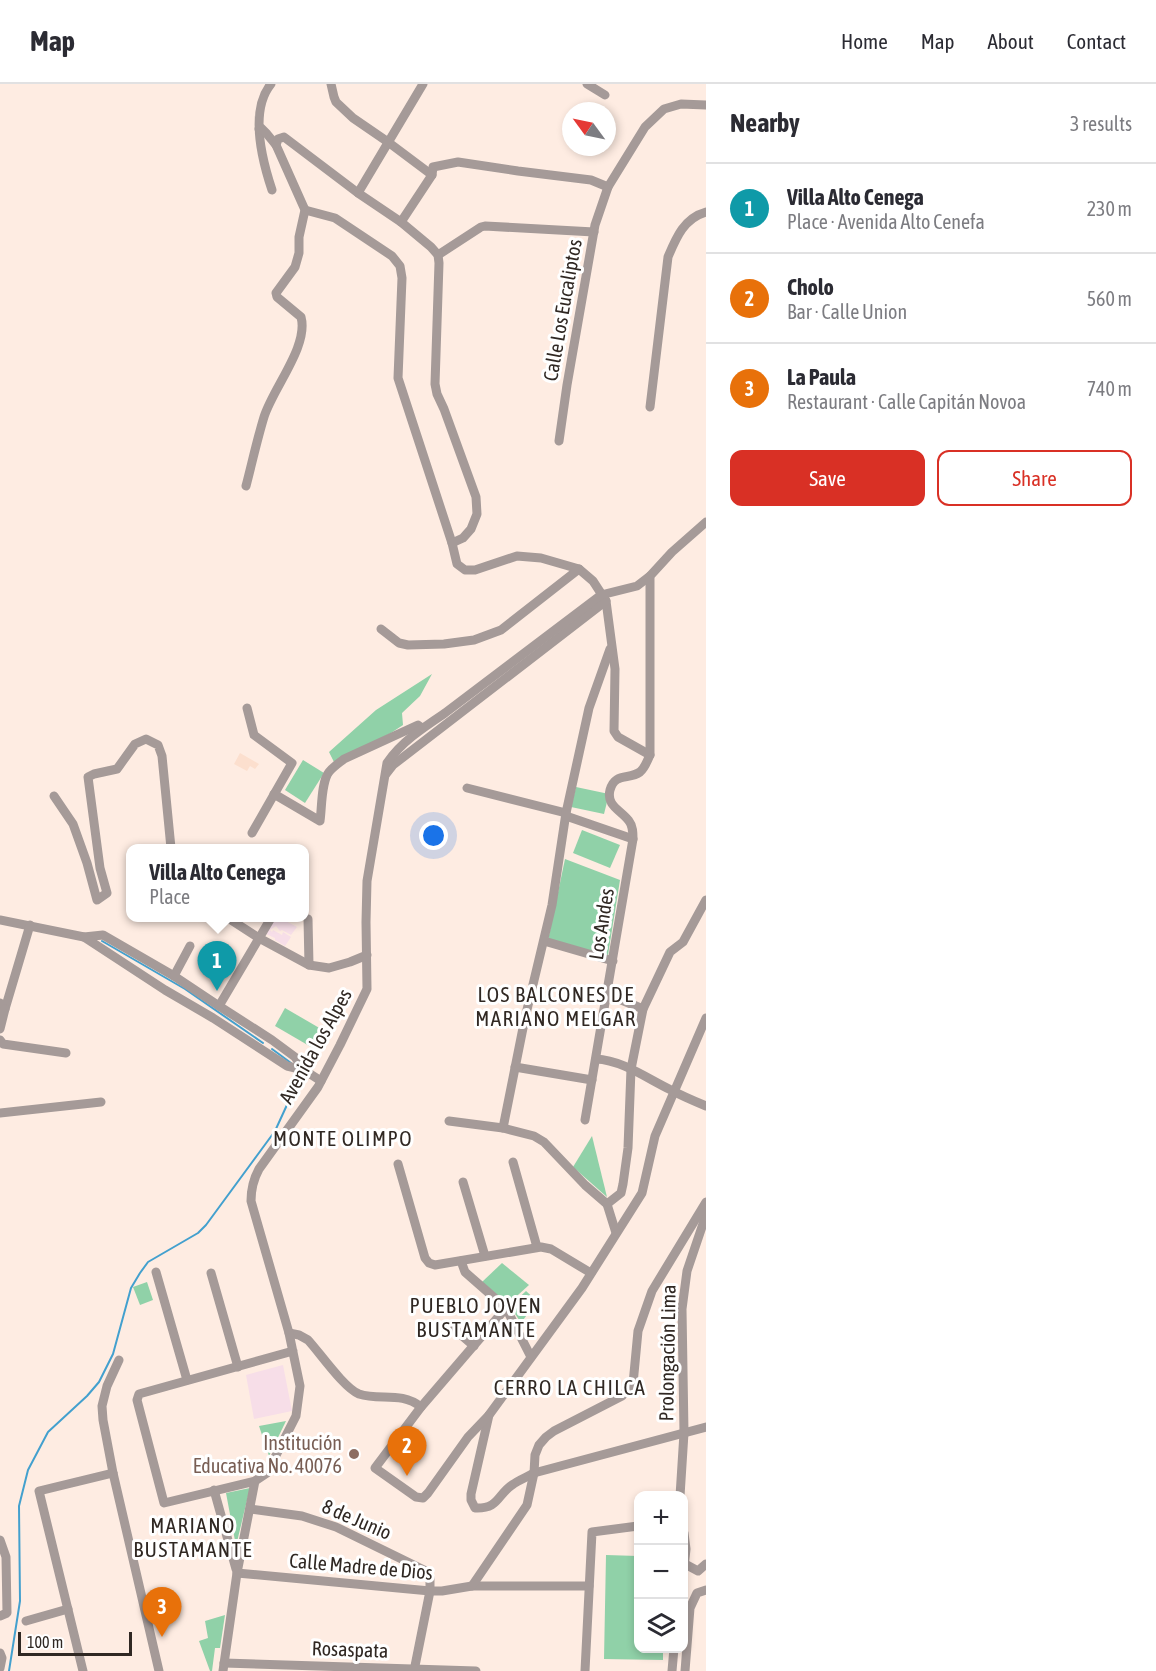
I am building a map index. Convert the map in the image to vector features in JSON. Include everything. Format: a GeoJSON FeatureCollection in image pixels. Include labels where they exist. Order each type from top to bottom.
{"type":"FeatureCollection","features":[{"type":"Feature","properties":{"kind":"street"},"geometry":{"type":"LineString","coordinates":[[271,84],[262,98],[259,141],[272,190]]}},
{"type":"Feature","properties":{"kind":"street"},"geometry":{"type":"LineString","coordinates":[[330,84],[334,97],[353,118],[432,175]]}},
{"type":"Feature","properties":{"kind":"street"},"geometry":{"type":"LineString","coordinates":[[358,193],[423,84]]}},
{"type":"Feature","properties":{"kind":"street"},"geometry":{"type":"LineString","coordinates":[[587,84],[604,95]]}},
{"type":"Feature","properties":{"kind":"street","name":"Calle Los Eucaliptos"},"geometry":{"type":"LineString","coordinates":[[559,441],[594,232],[608,187],[645,127],[664,109],[681,104],[706,105]]}},
{"type":"Feature","properties":{"kind":"street"},"geometry":{"type":"LineString","coordinates":[[246,486],[264,415],[277,386],[299,348],[302,321],[301,317],[277,297],[276,293],[295,267],[305,210],[276,145],[261,128],[259,129]]}},
{"type":"Feature","properties":{"kind":"street"},"geometry":{"type":"LineString","coordinates":[[276,145],[276,141],[280,138],[287,138],[358,193],[401,222],[438,255],[435,384],[476,497],[477,514],[471,529],[463,538],[452,543]]}},
{"type":"Feature","properties":{"kind":"street"},"geometry":{"type":"LineString","coordinates":[[401,222],[432,175],[434,167],[458,162],[591,180],[608,187]]}},
{"type":"Feature","properties":{"kind":"street"},"geometry":{"type":"LineString","coordinates":[[305,210],[335,218],[392,256],[400,266],[402,278],[398,378],[457,564],[465,570],[475,570],[517,556],[542,558],[579,569],[593,581],[604,598],[615,669],[614,731],[618,737],[650,755]]}},
{"type":"Feature","properties":{"kind":"street"},"geometry":{"type":"LineString","coordinates":[[650,407],[668,257],[676,237],[687,222],[697,214],[706,212]]}},
{"type":"Feature","properties":{"kind":"street"},"geometry":{"type":"LineString","coordinates":[[438,255],[485,226],[594,232]]}},
{"type":"Feature","properties":{"kind":"street"},"geometry":{"type":"LineString","coordinates":[[384,776],[393,765],[604,598],[637,586],[650,576],[672,552],[706,522]]}},
{"type":"Feature","properties":{"kind":"street"},"geometry":{"type":"LineString","coordinates":[[381,629],[399,643],[408,645],[474,640],[501,630],[579,569]]}},
{"type":"Feature","properties":{"kind":"street"},"geometry":{"type":"LineString","coordinates":[[467,789],[566,814],[633,839],[629,821],[610,801],[610,789],[613,783],[621,777],[633,776],[642,770],[650,755],[650,576]]}},
{"type":"Feature","properties":{"kind":"street","name":"Avenida los Alpes"},"geometry":{"type":"LineString","coordinates":[[255,1481],[267,1473],[296,1416],[300,1386],[290,1333],[251,1201],[251,1190],[259,1169],[321,1081],[367,989],[368,882],[387,763],[393,754],[422,728],[604,598]]}},
{"type":"Feature","properties":{"kind":"street"},"geometry":{"type":"LineString","coordinates":[[503,1128],[525,1018],[552,905],[566,814],[590,708],[611,647]]}},
{"type":"Feature","properties":{"kind":"street"},"geometry":{"type":"LineString","coordinates":[[247,708],[254,735],[292,763],[252,833]]}},
{"type":"Feature","properties":{"kind":"street"},"geometry":{"type":"LineString","coordinates":[[274,794],[320,821],[327,774],[336,765],[344,759],[418,725],[422,728]]}},
{"type":"Feature","properties":{"kind":"street"},"geometry":{"type":"LineString","coordinates":[[54,796],[73,824],[97,900],[107,893],[100,868],[88,777],[117,769],[135,744],[146,739],[158,745],[162,756],[171,844]]}},
{"type":"Feature","properties":{"kind":"street","name":"Los Andes"},"geometry":{"type":"LineString","coordinates":[[585,1120],[633,839]]}},
{"type":"Feature","properties":{"kind":"street"},"geometry":{"type":"LineString","coordinates":[[607,1204],[621,1193],[623,1184],[628,1148],[631,1069],[643,1009],[670,952],[683,942],[706,900]]}},
{"type":"Feature","properties":{"kind":"street"},"geometry":{"type":"LineString","coordinates":[[0,920],[84,937],[103,935],[174,975],[272,1040],[295,1057],[298,1069]]}},
{"type":"Feature","properties":{"kind":"street"},"geometry":{"type":"LineString","coordinates":[[234,922],[309,965],[329,968],[367,955]]}},
{"type":"Feature","properties":{"kind":"street"},"geometry":{"type":"LineString","coordinates":[[219,1006],[269,922]]}},
{"type":"Feature","properties":{"kind":"street"},"geometry":{"type":"LineString","coordinates":[[308,922],[309,965]]}},
{"type":"Feature","properties":{"kind":"street"},"geometry":{"type":"LineString","coordinates":[[0,1029],[3,1006],[30,925]]}},
{"type":"Feature","properties":{"kind":"street"},"geometry":{"type":"LineString","coordinates":[[84,937],[165,990],[321,1081]]}},
{"type":"Feature","properties":{"kind":"street"},"geometry":{"type":"LineString","coordinates":[[543,941],[613,961]]}},
{"type":"Feature","properties":{"kind":"street"},"geometry":{"type":"LineString","coordinates":[[174,975],[190,946]]}},
{"type":"Feature","properties":{"kind":"street"},"geometry":{"type":"LineString","coordinates":[[607,994],[643,1009]]}},
{"type":"Feature","properties":{"kind":"street"},"geometry":{"type":"LineString","coordinates":[[506,1308],[421,1407],[375,1468],[416,1497],[423,1498],[428,1494],[468,1437],[489,1415],[582,1288],[642,1193],[655,1136],[674,1092],[702,1038],[706,1018]]}},
{"type":"Feature","properties":{"kind":"street"},"geometry":{"type":"LineString","coordinates":[[0,1040],[3,1044],[66,1053]]}},
{"type":"Feature","properties":{"kind":"street"},"geometry":{"type":"LineString","coordinates":[[596,1059],[606,1059],[631,1069],[706,1106]]}},
{"type":"Feature","properties":{"kind":"street"},"geometry":{"type":"LineString","coordinates":[[515,1067],[592,1080]]}},
{"type":"Feature","properties":{"kind":"street"},"geometry":{"type":"LineString","coordinates":[[0,1113],[101,1102]]}},
{"type":"Feature","properties":{"kind":"street"},"geometry":{"type":"LineString","coordinates":[[449,1120],[503,1128],[534,1136],[607,1204],[616,1233]]}},
{"type":"Feature","properties":{"kind":"street"},"geometry":{"type":"LineString","coordinates":[[513,1162],[537,1247]]}},
{"type":"Feature","properties":{"kind":"street"},"geometry":{"type":"LineString","coordinates":[[398,1164],[425,1258],[429,1263],[435,1265],[537,1247],[550,1249],[591,1273]]}},
{"type":"Feature","properties":{"kind":"street"},"geometry":{"type":"LineString","coordinates":[[463,1182],[485,1256]]}},
{"type":"Feature","properties":{"kind":"street"},"geometry":{"type":"LineString","coordinates":[[472,1586],[527,1505],[534,1473],[535,1455],[539,1445],[554,1431],[622,1396],[633,1384],[638,1331],[652,1291],[706,1202]]}},
{"type":"Feature","properties":{"kind":"street","name":"Prolongación Lima"},"geometry":{"type":"LineString","coordinates":[[680,1491],[684,1433],[682,1309],[687,1271],[706,1215]]}},
{"type":"Feature","properties":{"kind":"street"},"geometry":{"type":"LineString","coordinates":[[461,1261],[465,1272],[506,1308],[531,1357]]}},
{"type":"Feature","properties":{"kind":"street"},"geometry":{"type":"LineString","coordinates":[[156,1272],[187,1380]]}},
{"type":"Feature","properties":{"kind":"street"},"geometry":{"type":"LineString","coordinates":[[211,1273],[238,1366]]}},
{"type":"Feature","properties":{"kind":"street"},"geometry":{"type":"LineString","coordinates":[[452,1327],[474,1346]]}},
{"type":"Feature","properties":{"kind":"street"},"geometry":{"type":"LineString","coordinates":[[290,1333],[308,1340],[352,1390],[364,1395],[410,1399],[421,1407]]}},
{"type":"Feature","properties":{"kind":"street"},"geometry":{"type":"LineString","coordinates":[[223,1667],[237,1573],[255,1481],[164,1503],[137,1400],[141,1393],[293,1351]]}},
{"type":"Feature","properties":{"kind":"street"},"geometry":{"type":"LineString","coordinates":[[119,1360],[107,1386],[102,1406],[103,1420],[159,1671]]}},
{"type":"Feature","properties":{"kind":"street"},"geometry":{"type":"LineString","coordinates":[[489,1415],[471,1494],[475,1508],[489,1506],[500,1500],[510,1486],[534,1473],[706,1427]]}},
{"type":"Feature","properties":{"kind":"street"},"geometry":{"type":"LineString","coordinates":[[83,1671],[39,1491],[113,1473]]}},
{"type":"Feature","properties":{"kind":"street"},"geometry":{"type":"LineString","coordinates":[[214,1490],[237,1573]]}},
{"type":"Feature","properties":{"kind":"street","name":"8 de Junio"},"geometry":{"type":"LineString","coordinates":[[250,1509],[302,1516],[336,1527],[423,1568],[429,1574],[430,1591]]}},
{"type":"Feature","properties":{"kind":"street"},"geometry":{"type":"LineString","coordinates":[[585,1671],[592,1532],[634,1527]]}},
{"type":"Feature","properties":{"kind":"street"},"geometry":{"type":"LineString","coordinates":[[0,1540],[6,1557],[3,1615]]}},
{"type":"Feature","properties":{"kind":"street"},"geometry":{"type":"LineString","coordinates":[[702,1572],[706,1564]]}},
{"type":"Feature","properties":{"kind":"street","name":"Calle Madre de Dios"},"geometry":{"type":"LineString","coordinates":[[237,1573],[430,1591],[472,1586],[589,1587]]}},
{"type":"Feature","properties":{"kind":"street"},"geometry":{"type":"LineString","coordinates":[[685,1671],[690,1608],[697,1593],[706,1590]]}},
{"type":"Feature","properties":{"kind":"street"},"geometry":{"type":"LineString","coordinates":[[414,1670],[430,1591]]}},
{"type":"Feature","properties":{"kind":"street"},"geometry":{"type":"LineString","coordinates":[[26,1621],[68,1610]]}},
{"type":"Feature","properties":{"kind":"street"},"geometry":{"type":"LineString","coordinates":[[672,1671],[674,1653]]}},
{"type":"Feature","properties":{"kind":"street","name":"Rosaspata"},"geometry":{"type":"LineString","coordinates":[[223,1667],[476,1671]]}},
{"type":"Feature","properties":{"kind":"shaded area"},"geometry":{"type":"Polygon","coordinates":[[[240,753],[259,764],[255,769],[250,766],[247,771],[234,764],[240,753]]]}},
{"type":"Feature","properties":{"kind":"shaded area"},"geometry":{"type":"Polygon","coordinates":[[[273,922],[288,922],[297,927],[291,935],[282,930],[280,931],[276,926],[270,930],[282,935],[283,932],[291,937],[285,946],[266,934],[273,922]]]}},
{"type":"Feature","properties":{"kind":"shaded area"},"geometry":{"type":"Polygon","coordinates":[[[283,1365],[292,1411],[254,1419],[246,1375],[283,1365]]]}},
{"type":"Feature","properties":{"kind":"green space"},"geometry":{"type":"Polygon","coordinates":[[[432,674],[420,696],[402,713],[403,725],[334,762],[329,752],[376,710],[432,674]]]}},
{"type":"Feature","properties":{"kind":"green space"},"geometry":{"type":"Polygon","coordinates":[[[303,760],[324,773],[305,803],[285,790],[303,760]]]}},
{"type":"Feature","properties":{"kind":"green space"},"geometry":{"type":"Polygon","coordinates":[[[576,787],[609,794],[604,814],[571,807],[576,787]]]}},
{"type":"Feature","properties":{"kind":"green space"},"geometry":{"type":"Polygon","coordinates":[[[582,830],[620,845],[610,868],[573,853],[582,830]]]}},
{"type":"Feature","properties":{"kind":"green space"},"geometry":{"type":"Polygon","coordinates":[[[565,859],[620,880],[608,955],[548,940],[565,859]]]}},
{"type":"Feature","properties":{"kind":"green space"},"geometry":{"type":"Polygon","coordinates":[[[285,1008],[328,1033],[318,1051],[275,1026],[285,1008]]]}},
{"type":"Feature","properties":{"kind":"green space"},"geometry":{"type":"Polygon","coordinates":[[[592,1136],[607,1197],[573,1167],[592,1136]]]}},
{"type":"Feature","properties":{"kind":"green space"},"geometry":{"type":"Polygon","coordinates":[[[502,1263],[529,1285],[508,1304],[482,1282],[502,1263]]]}},
{"type":"Feature","properties":{"kind":"green space"},"geometry":{"type":"Polygon","coordinates":[[[147,1282],[153,1300],[140,1305],[133,1287],[147,1282]]]}},
{"type":"Feature","properties":{"kind":"green space"},"geometry":{"type":"Polygon","coordinates":[[[526,1291],[537,1301],[521,1323],[510,1306],[526,1291]]]}},
{"type":"Feature","properties":{"kind":"green space"},"geometry":{"type":"Polygon","coordinates":[[[286,1421],[269,1456],[259,1426],[286,1421]]]}},
{"type":"Feature","properties":{"kind":"green space"},"geometry":{"type":"Polygon","coordinates":[[[250,1488],[236,1546],[226,1493],[250,1488]]]}},
{"type":"Feature","properties":{"kind":"green space"},"geometry":{"type":"Polygon","coordinates":[[[606,1555],[634,1556],[634,1653],[663,1653],[663,1660],[604,1659],[606,1555]]]}},
{"type":"Feature","properties":{"kind":"green space"},"geometry":{"type":"Polygon","coordinates":[[[225,1615],[220,1648],[215,1648],[212,1671],[210,1671],[199,1641],[208,1638],[205,1621],[225,1615]]]}},
{"type":"Feature","properties":{"kind":"waterway"},"geometry":{"type":"LineString","coordinates":[[102,941],[185,989],[263,1043]]}},
{"type":"Feature","properties":{"kind":"waterway"},"geometry":{"type":"LineString","coordinates":[[272,1049],[291,1063]]}},
{"type":"Feature","properties":{"kind":"waterway"},"geometry":{"type":"LineString","coordinates":[[9,1671],[20,1601],[19,1506],[28,1470],[48,1432],[99,1382],[113,1354],[131,1288],[140,1273],[148,1262],[198,1233],[206,1225],[275,1131],[292,1094],[297,1072]]}},
{"type":"Feature","properties":{"kind":"place","name":"Villa Alto Cenega"},"geometry":{"type":"Point","coordinates":[217,991]}},
{"type":"Feature","properties":{"kind":"place","name":"Institución Educativa No. 40076"},"geometry":{"type":"Point","coordinates":[354,1454]}},
{"type":"Feature","properties":{"kind":"place","name":"Cholo"},"geometry":{"type":"Point","coordinates":[407,1476]}},
{"type":"Feature","properties":{"kind":"place","name":"La Paula"},"geometry":{"type":"Point","coordinates":[162,1637]}},
{"type":"Feature","properties":{"kind":"district","name":"LOS BALCONES DE MARIANO MELGAR"},"geometry":{"type":"Point","coordinates":[556,1006]}},
{"type":"Feature","properties":{"kind":"district","name":"MONTE OLIMPO"},"geometry":{"type":"Point","coordinates":[343,1138]}},
{"type":"Feature","properties":{"kind":"district","name":"PUEBLO JOVEN BUSTAMANTE"},"geometry":{"type":"Point","coordinates":[476,1317]}},
{"type":"Feature","properties":{"kind":"district","name":"CERRO LA CHILCA"},"geometry":{"type":"Point","coordinates":[570,1387]}},
{"type":"Feature","properties":{"kind":"district","name":"MARIANO BUSTAMANTE"},"geometry":{"type":"Point","coordinates":[193,1537]}}]}
